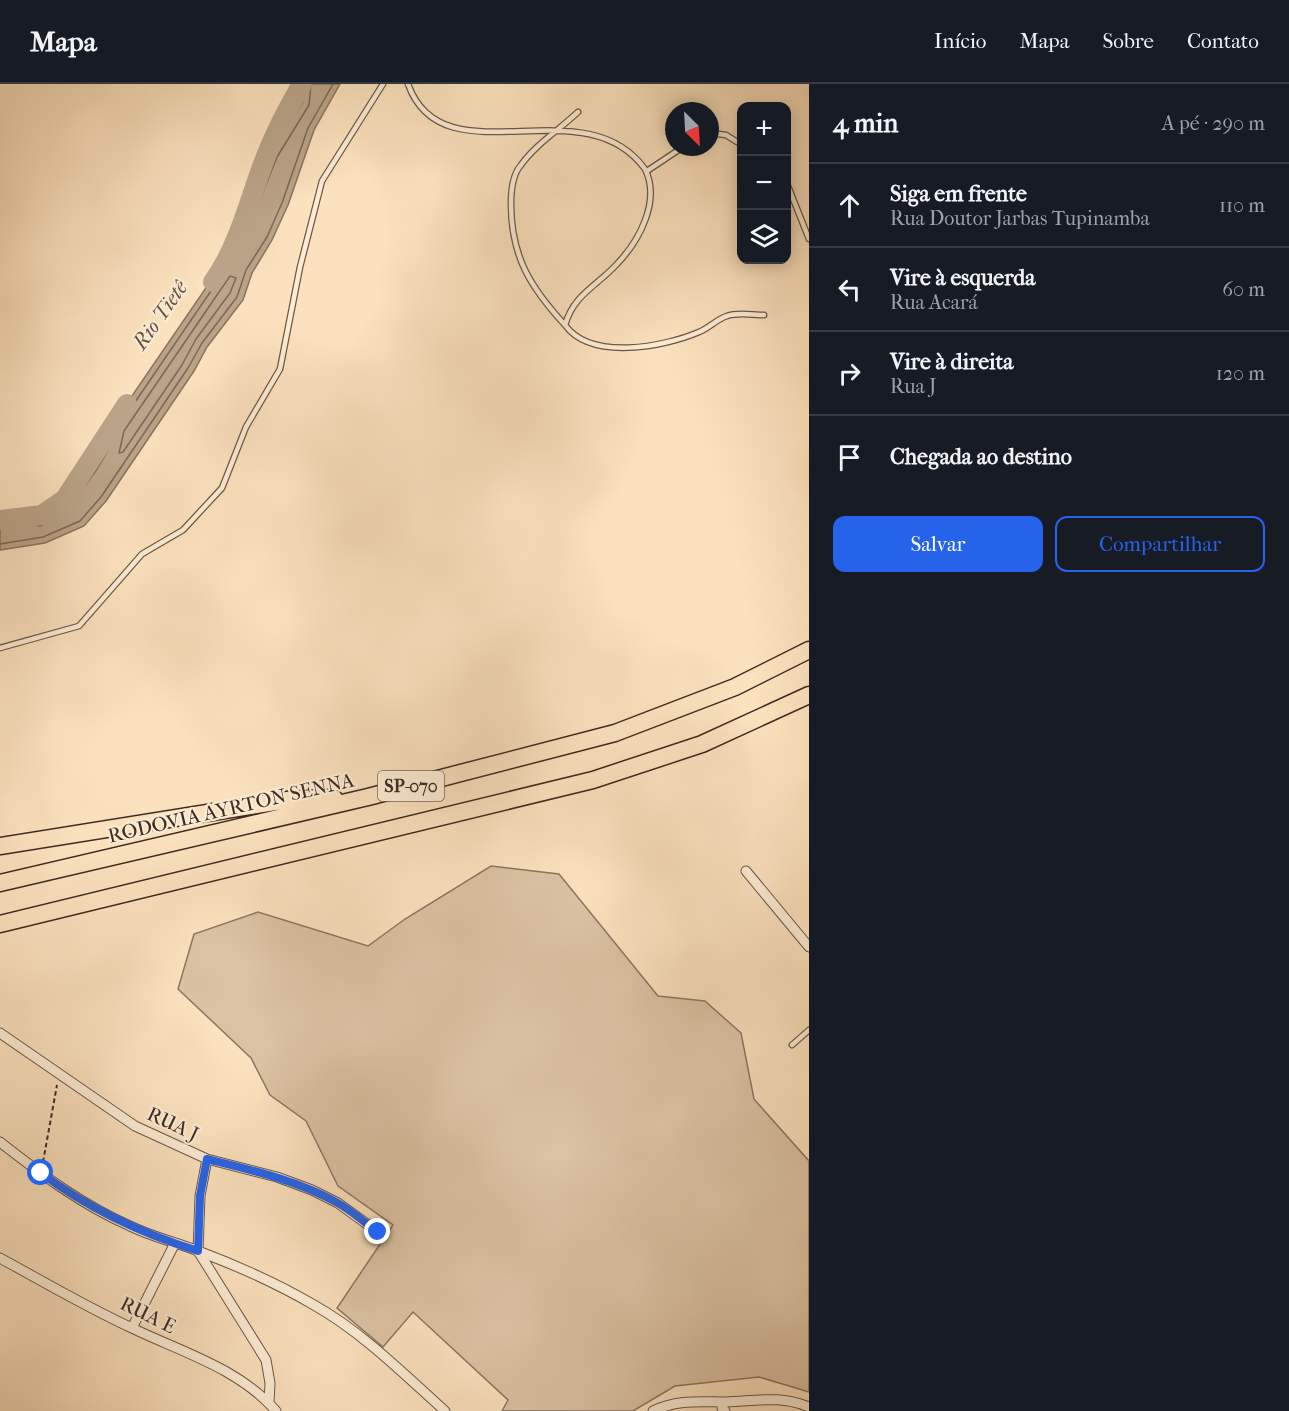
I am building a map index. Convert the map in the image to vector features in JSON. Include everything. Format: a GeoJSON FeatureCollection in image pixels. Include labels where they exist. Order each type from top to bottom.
{"type":"FeatureCollection","features":[{"type":"Feature","properties":{"kind":"highway","name":"RODOVIA AYRTON SENNA"},"geometry":{"type":"LineString","coordinates":[[0,884],[368,797],[615,733],[735,687],[809,650]]}},
{"type":"Feature","properties":{"kind":"highway","name":"SP-070"},"geometry":{"type":"LineString","coordinates":[[0,924],[593,780],[702,744],[809,695]]}},
{"type":"Feature","properties":{"kind":"highway"},"geometry":{"type":"LineString","coordinates":[[0,846],[294,799],[368,797]]}},
{"type":"Feature","properties":{"kind":"street"},"geometry":{"type":"LineString","coordinates":[[746,871],[809,947]]}},
{"type":"Feature","properties":{"kind":"street","name":"RUA J"},"geometry":{"type":"LineString","coordinates":[[0,1033],[135,1126],[207,1159],[277,1177],[312,1190],[338,1203],[378,1232]]}},
{"type":"Feature","properties":{"kind":"street"},"geometry":{"type":"LineString","coordinates":[[0,1142],[95,1210],[262,1278],[324,1311],[399,1370],[445,1411]]}},
{"type":"Feature","properties":{"kind":"street"},"geometry":{"type":"LineString","coordinates":[[207,1159],[200,1196],[198,1251],[266,1360],[270,1383],[268,1403]]}},
{"type":"Feature","properties":{"kind":"street"},"geometry":{"type":"LineString","coordinates":[[132,1328],[175,1243]]}},
{"type":"Feature","properties":{"kind":"street","name":"RUA E"},"geometry":{"type":"LineString","coordinates":[[0,1258],[132,1328],[231,1374],[276,1411]]}},
{"type":"Feature","properties":{"kind":"street"},"geometry":{"type":"LineString","coordinates":[[653,1411],[679,1401],[724,1408],[778,1398],[809,1407]]}},
{"type":"Feature","properties":{"kind":"lane"},"geometry":{"type":"LineString","coordinates":[[0,648],[79,626],[142,554],[183,530],[222,488],[246,427],[280,369],[300,267],[322,181],[383,84]]}},
{"type":"Feature","properties":{"kind":"lane"},"geometry":{"type":"LineString","coordinates":[[408,84],[415,99],[431,116],[443,121],[465,122]]}},
{"type":"Feature","properties":{"kind":"lane"},"geometry":{"type":"LineString","coordinates":[[566,111],[589,114]]}},
{"type":"Feature","properties":{"kind":"lane"},"geometry":{"type":"LineString","coordinates":[[578,112],[538,146],[519,166],[511,189],[511,223],[520,263],[539,297],[572,335],[628,350],[649,348],[699,332],[730,315],[764,315]]}},
{"type":"Feature","properties":{"kind":"lane"},"geometry":{"type":"LineString","coordinates":[[719,134],[726,135],[737,142]]}},
{"type":"Feature","properties":{"kind":"lane"},"geometry":{"type":"LineString","coordinates":[[565,326],[571,308],[578,298],[616,265],[640,232],[648,214],[650,194],[647,171],[631,148]]}},
{"type":"Feature","properties":{"kind":"lane"},"geometry":{"type":"LineString","coordinates":[[647,171],[670,156]]}},
{"type":"Feature","properties":{"kind":"lane"},"geometry":{"type":"LineString","coordinates":[[791,194],[809,239]]}},
{"type":"Feature","properties":{"kind":"lane"},"geometry":{"type":"LineString","coordinates":[[792,1045],[809,1030]]}},
{"type":"Feature","properties":{"kind":"path"},"geometry":{"type":"LineString","coordinates":[[41,1173],[59,1073]]}},
{"type":"Feature","properties":{"kind":"shaded area"},"geometry":{"type":"Polygon","coordinates":[[[491,866],[559,874],[658,996],[705,1001],[741,1033],[754,1099],[809,1161],[809,1392],[759,1377],[675,1386],[633,1411],[502,1411],[508,1400],[413,1312],[383,1347],[337,1308],[393,1225],[338,1186],[306,1121],[270,1095],[251,1058],[178,989],[194,934],[258,912],[368,946],[405,919],[491,866]]]}},
{"type":"Feature","properties":{"kind":"water","name":"Rio Tietê"},"geometry":{"type":"Polygon","coordinates":[[[305,84],[340,84],[314,130],[288,205],[272,240],[252,273],[243,300],[207,347],[194,371],[106,501],[84,526],[45,543],[0,550],[0,518],[19,517],[38,521],[83,479],[91,467],[112,425],[236,244],[271,154],[303,102],[305,84]]]}},
{"type":"Feature","properties":{"kind":"waterway","name":"Rio Tietê"},"geometry":{"type":"LineString","coordinates":[[213,282],[237,238],[273,139],[302,84]]}},
{"type":"Feature","properties":{"kind":"waterway","name":"Rio Tietê"},"geometry":{"type":"LineString","coordinates":[[0,520],[42,515],[65,499],[127,404]]}},
{"type":"Feature","properties":{"kind":"route"},"geometry":{"type":"LineString","coordinates":[[41,1173],[71,1196],[95,1210],[132,1227],[198,1251],[200,1196],[207,1159],[277,1177],[312,1190],[338,1203],[378,1232]]}}]}
